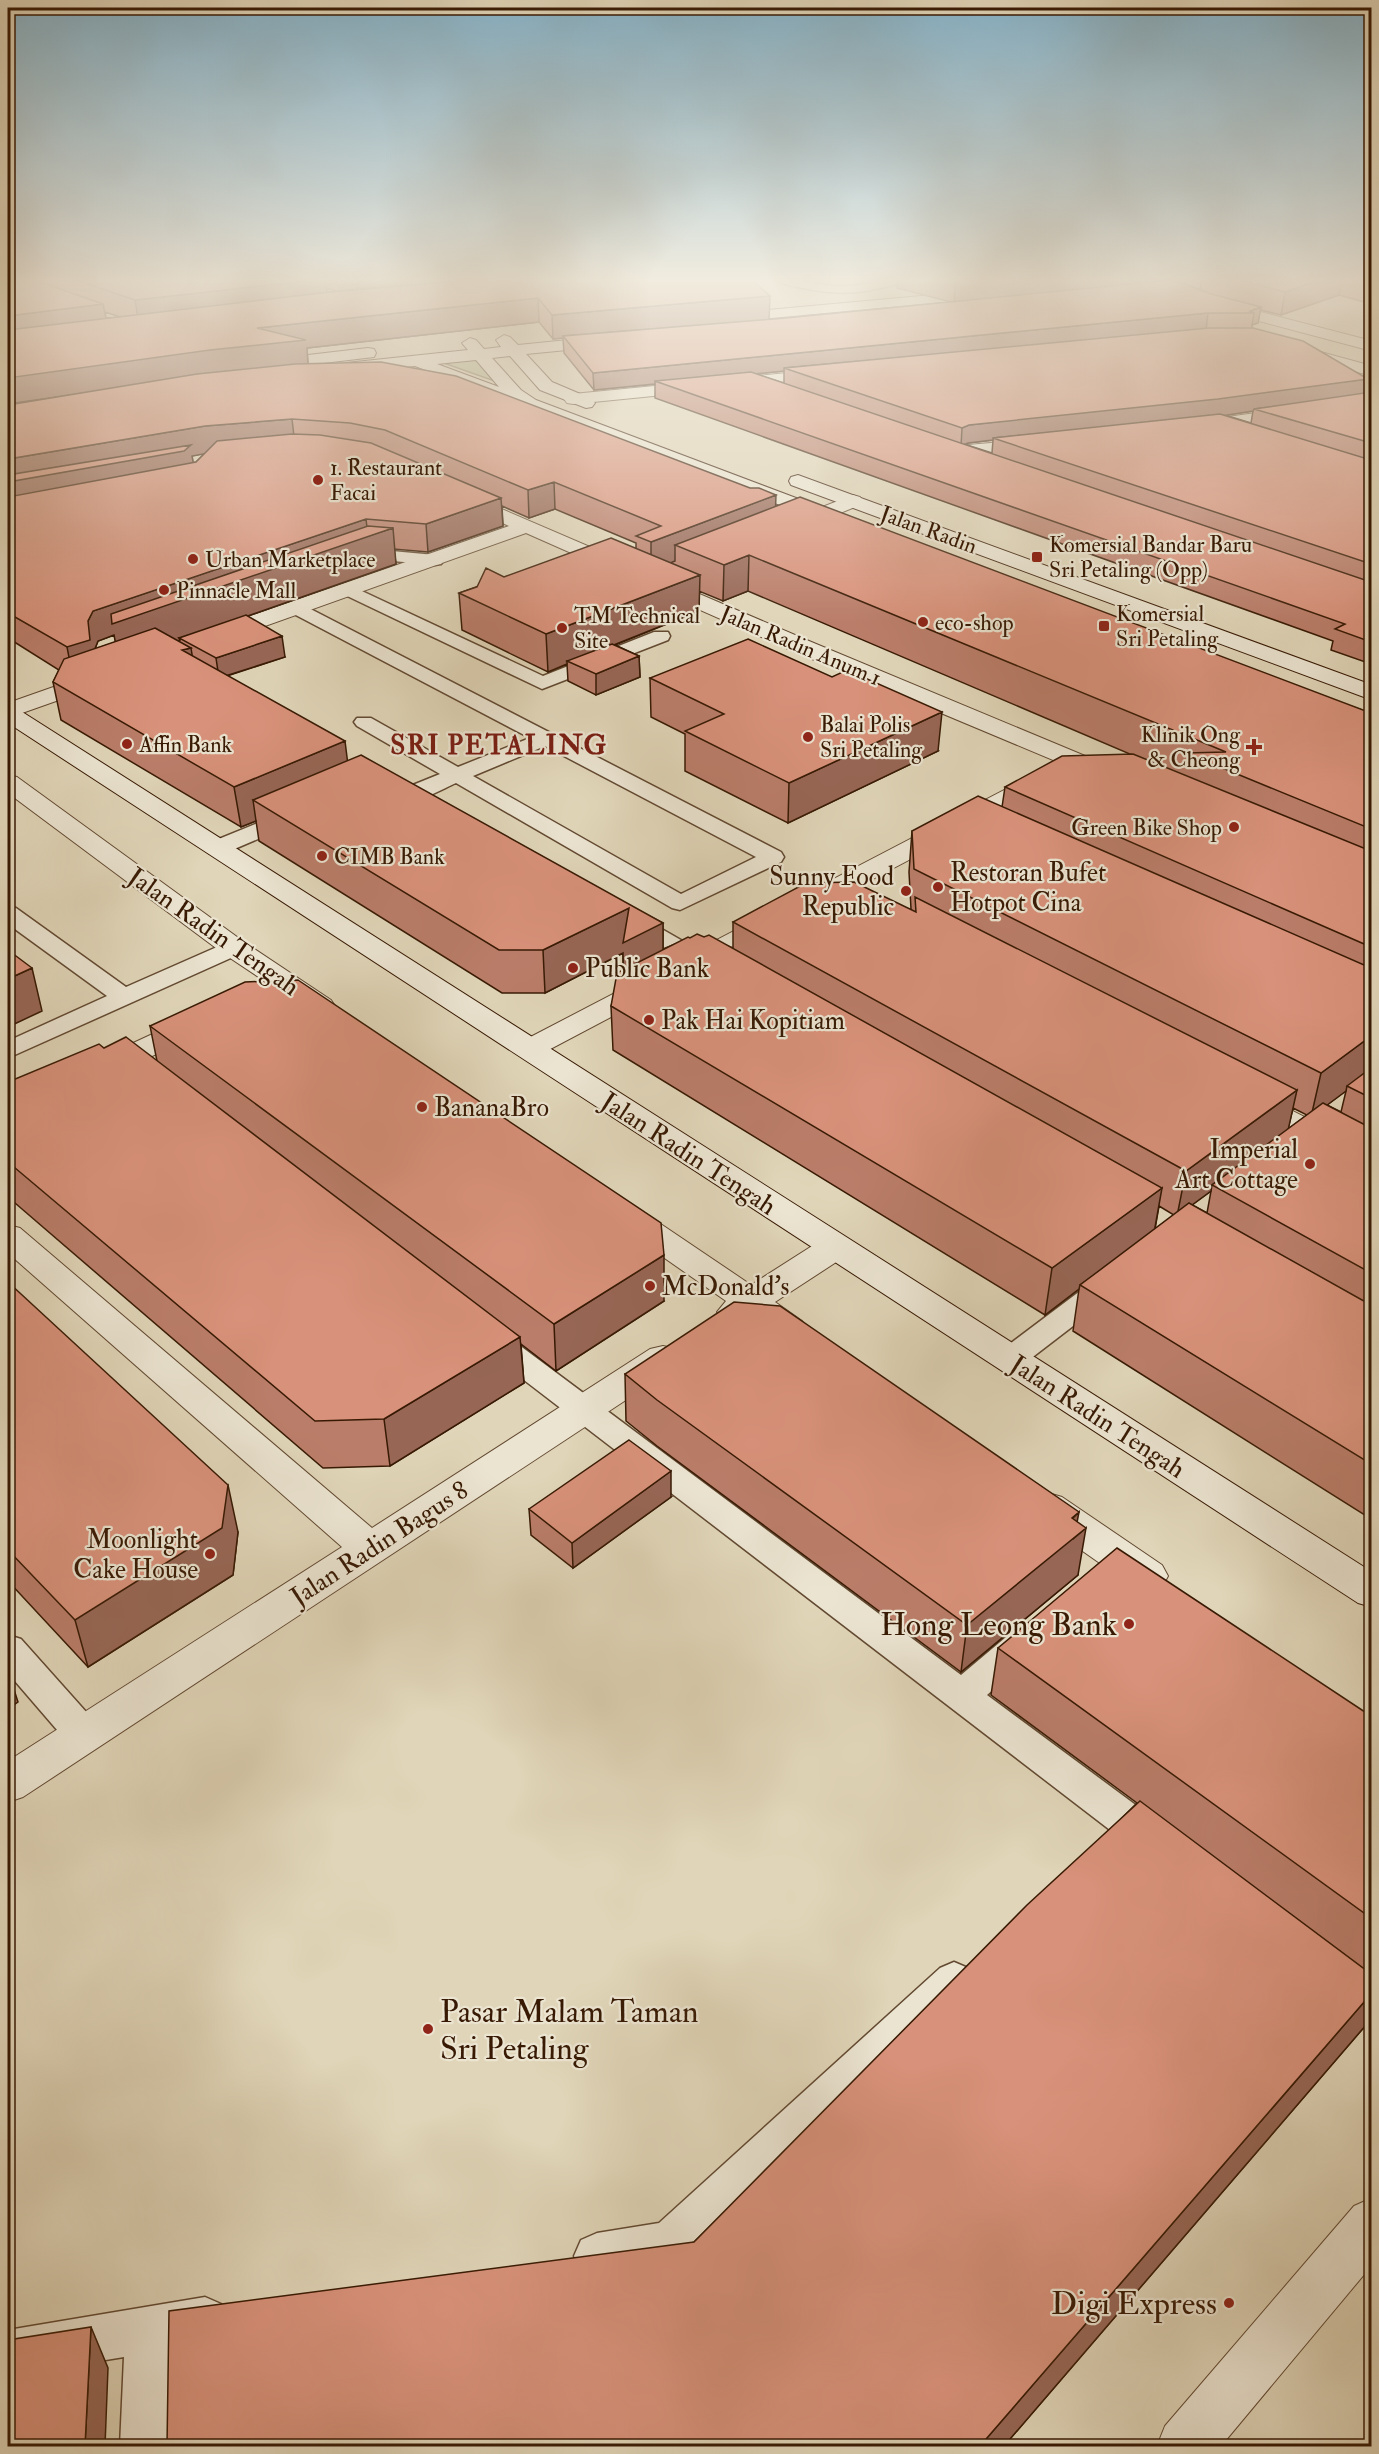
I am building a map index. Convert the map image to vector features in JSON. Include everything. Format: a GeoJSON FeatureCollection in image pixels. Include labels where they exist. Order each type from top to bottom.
{"type":"FeatureCollection","features":[{"type":"Feature","properties":{"kind":"street"},"geometry":{"type":"LineString","coordinates":[[505,395],[530,404]]}},
{"type":"Feature","properties":{"kind":"street","name":"Jalan Radin"},"geometry":{"type":"LineString","coordinates":[[516,395],[530,404],[821,514],[839,529]]}},
{"type":"Feature","properties":{"kind":"street"},"geometry":{"type":"LineString","coordinates":[[564,395],[618,415]]}},
{"type":"Feature","properties":{"kind":"street"},"geometry":{"type":"LineString","coordinates":[[573,399],[619,395]]}},
{"type":"Feature","properties":{"kind":"street"},"geometry":{"type":"LineString","coordinates":[[785,395],[792,397]]}},
{"type":"Feature","properties":{"kind":"street"},"geometry":{"type":"LineString","coordinates":[[1179,428],[1371,402]]}},
{"type":"Feature","properties":{"kind":"street"},"geometry":{"type":"LineString","coordinates":[[1215,424],[1259,437]]}},
{"type":"Feature","properties":{"kind":"street"},"geometry":{"type":"LineString","coordinates":[[957,452],[1051,442]]}},
{"type":"Feature","properties":{"kind":"street"},"geometry":{"type":"LineString","coordinates":[[935,445],[999,466]]}},
{"type":"Feature","properties":{"kind":"street","name":"Jalan Radin"},"geometry":{"type":"LineString","coordinates":[[786,477],[1371,693]]}},
{"type":"Feature","properties":{"kind":"street","name":"Jalan Radin Anum 1"},"geometry":{"type":"LineString","coordinates":[[442,490],[801,646],[1121,780]]}},
{"type":"Feature","properties":{"kind":"street"},"geometry":{"type":"LineString","coordinates":[[774,532],[853,501]]}},
{"type":"Feature","properties":{"kind":"street"},"geometry":{"type":"LineString","coordinates":[[193,644],[528,526]]}},
{"type":"Feature","properties":{"kind":"street"},"geometry":{"type":"LineString","coordinates":[[652,580],[675,572]]}},
{"type":"Feature","properties":{"kind":"street"},"geometry":{"type":"LineString","coordinates":[[8,712],[111,670]]}},
{"type":"Feature","properties":{"kind":"street","name":"Jalan Radin Tengah"},"geometry":{"type":"LineString","coordinates":[[8,712],[1371,1592]]}},
{"type":"Feature","properties":{"kind":"street"},"geometry":{"type":"LineString","coordinates":[[529,1049],[838,887],[976,826],[1078,762]]}},
{"type":"Feature","properties":{"kind":"street","name":"Jalan Radin Tengah"},"geometry":{"type":"LineString","coordinates":[[8,782],[234,948],[346,1023]]}},
{"type":"Feature","properties":{"kind":"street"},"geometry":{"type":"LineString","coordinates":[[838,887],[870,904]]}},
{"type":"Feature","properties":{"kind":"street"},"geometry":{"type":"LineString","coordinates":[[254,997],[286,982]]}},
{"type":"Feature","properties":{"kind":"street"},"geometry":{"type":"LineString","coordinates":[[81,1078],[221,1012]]}},
{"type":"Feature","properties":{"kind":"street"},"geometry":{"type":"LineString","coordinates":[[1226,1089],[1300,1140],[1371,1164]]}},
{"type":"Feature","properties":{"kind":"street"},"geometry":{"type":"LineString","coordinates":[[603,1200],[819,1349]]}},
{"type":"Feature","properties":{"kind":"street"},"geometry":{"type":"LineString","coordinates":[[8,1236],[370,1549]]}},
{"type":"Feature","properties":{"kind":"street","name":"Jalan Radin Bagus 8"},"geometry":{"type":"LineString","coordinates":[[8,1784],[835,1247]]}},
{"type":"Feature","properties":{"kind":"street"},"geometry":{"type":"LineString","coordinates":[[1015,1484],[1109,1570],[1180,1598]]}},
{"type":"Feature","properties":{"kind":"street"},"geometry":{"type":"LineString","coordinates":[[1185,2446],[1371,2224]]}},
{"type":"Feature","properties":{"kind":"lane"},"geometry":{"type":"LineString","coordinates":[[730,499],[755,489]]}},
{"type":"Feature","properties":{"kind":"lane"},"geometry":{"type":"LineString","coordinates":[[337,566],[370,554],[435,560]]}},
{"type":"Feature","properties":{"kind":"lane"},"geometry":{"type":"LineString","coordinates":[[349,590],[542,683],[661,636]]}},
{"type":"Feature","properties":{"kind":"lane"},"geometry":{"type":"LineString","coordinates":[[297,608],[773,857],[680,903],[364,722]]}},
{"type":"Feature","properties":{"kind":"lane"},"geometry":{"type":"LineString","coordinates":[[431,806],[401,789],[454,775],[545,739]]}},
{"type":"Feature","properties":{"kind":"lane"},"geometry":{"type":"LineString","coordinates":[[217,848],[316,806]]}},
{"type":"Feature","properties":{"kind":"lane"},"geometry":{"type":"LineString","coordinates":[[8,913],[125,998]]}},
{"type":"Feature","properties":{"kind":"lane"},"geometry":{"type":"LineString","coordinates":[[616,913],[730,978]]}},
{"type":"Feature","properties":{"kind":"lane"},"geometry":{"type":"LineString","coordinates":[[8,1050],[234,948]]}},
{"type":"Feature","properties":{"kind":"lane"},"geometry":{"type":"LineString","coordinates":[[124,1058],[152,1080]]}},
{"type":"Feature","properties":{"kind":"lane"},"geometry":{"type":"LineString","coordinates":[[1300,1140],[1336,1113]]}},
{"type":"Feature","properties":{"kind":"lane"},"geometry":{"type":"LineString","coordinates":[[1010,1359],[1130,1268]]}},
{"type":"Feature","properties":{"kind":"lane"},"geometry":{"type":"LineString","coordinates":[[470,1324],[962,1695],[1115,1833],[1175,1856]]}},
{"type":"Feature","properties":{"kind":"lane"},"geometry":{"type":"LineString","coordinates":[[962,1695],[1051,1619]]}},
{"type":"Feature","properties":{"kind":"lane"},"geometry":{"type":"LineString","coordinates":[[8,1649],[83,1734]]}},
{"type":"Feature","properties":{"kind":"lane"},"geometry":{"type":"LineString","coordinates":[[554,2263],[670,2244],[978,1959]]}},
{"type":"Feature","properties":{"kind":"lane"},"geometry":{"type":"LineString","coordinates":[[8,2353],[241,2314]]}},
{"type":"Feature","properties":{"kind":"lane"},"geometry":{"type":"LineString","coordinates":[[144,2446],[148,2330]]}},
{"type":"Feature","properties":{"kind":"building"},"geometry":{"type":"Polygon","coordinates":[[[72,395],[505,395],[750,488],[759,488],[776,495],[651,542],[636,536],[661,526],[554,482],[528,490],[385,430],[350,423],[292,419],[205,426],[8,459],[8,405],[72,395]]]}},
{"type":"Feature","properties":{"kind":"building"},"geometry":{"type":"Polygon","coordinates":[[[693,395],[817,395],[1371,582],[1371,642],[1335,629],[1345,624],[693,395]]]}},
{"type":"Feature","properties":{"kind":"building"},"geometry":{"type":"Polygon","coordinates":[[[863,395],[1252,395],[969,425],[962,428],[863,395]]]}},
{"type":"Feature","properties":{"kind":"building"},"geometry":{"type":"Polygon","coordinates":[[[1354,395],[1371,395],[1371,443],[1254,409],[1354,395]]]}},
{"type":"Feature","properties":{"kind":"building"},"geometry":{"type":"Polygon","coordinates":[[[1220,414],[1371,460],[1371,564],[993,438],[1220,414]]]}},
{"type":"Feature","properties":{"kind":"building"},"geometry":{"type":"Polygon","coordinates":[[[292,434],[320,435],[371,443],[501,498],[426,524],[366,519],[93,611],[88,621],[90,640],[67,647],[8,613],[8,497],[196,462],[217,441],[292,434]]]}},
{"type":"Feature","properties":{"kind":"building"},"geometry":{"type":"Polygon","coordinates":[[[191,445],[184,451],[8,482],[8,475],[191,445]]]}},
{"type":"Feature","properties":{"kind":"building"},"geometry":{"type":"Polygon","coordinates":[[[800,497],[1371,713],[1371,829],[1186,753],[1226,752],[749,555],[724,565],[675,545],[800,497]]]}},
{"type":"Feature","properties":{"kind":"building"},"geometry":{"type":"Polygon","coordinates":[[[368,526],[393,528],[112,624],[111,614],[368,526]]]}},
{"type":"Feature","properties":{"kind":"building"},"geometry":{"type":"Polygon","coordinates":[[[611,538],[700,575],[546,634],[459,593],[477,587],[486,568],[504,577],[611,538]]]}},
{"type":"Feature","properties":{"kind":"building"},"geometry":{"type":"Polygon","coordinates":[[[246,615],[282,636],[216,658],[179,638],[246,615]]]}},
{"type":"Feature","properties":{"kind":"building"},"geometry":{"type":"Polygon","coordinates":[[[155,628],[191,648],[182,650],[345,741],[234,787],[53,682],[64,659],[155,628]]]}},
{"type":"Feature","properties":{"kind":"building"},"geometry":{"type":"Polygon","coordinates":[[[748,639],[832,677],[847,670],[942,712],[789,783],[685,731],[724,714],[650,678],[748,639]]]}},
{"type":"Feature","properties":{"kind":"building"},"geometry":{"type":"Polygon","coordinates":[[[612,644],[639,656],[596,674],[567,661],[612,644]]]}},
{"type":"Feature","properties":{"kind":"building"},"geometry":{"type":"Polygon","coordinates":[[[1133,754],[1371,851],[1371,947],[1005,787],[1062,756],[1133,754]]]}},
{"type":"Feature","properties":{"kind":"building"},"geometry":{"type":"Polygon","coordinates":[[[361,755],[663,923],[623,943],[629,908],[543,950],[499,950],[253,800],[361,755]]]}},
{"type":"Feature","properties":{"kind":"building"},"geometry":{"type":"Polygon","coordinates":[[[978,796],[1371,968],[1371,1036],[1321,1073],[914,869],[912,831],[978,796]]]}},
{"type":"Feature","properties":{"kind":"building"},"geometry":{"type":"Polygon","coordinates":[[[854,882],[916,912],[915,897],[1297,1090],[1186,1171],[733,922],[806,883],[854,882]]]}},
{"type":"Feature","properties":{"kind":"building"},"geometry":{"type":"Polygon","coordinates":[[[697,934],[704,937],[709,935],[1162,1188],[1052,1268],[611,1006],[617,973],[697,934]]]}},
{"type":"Feature","properties":{"kind":"building"},"geometry":{"type":"Polygon","coordinates":[[[8,950],[32,968],[8,979],[8,950]]]}},
{"type":"Feature","properties":{"kind":"building"},"geometry":{"type":"Polygon","coordinates":[[[298,980],[661,1223],[664,1255],[554,1324],[150,1026],[245,982],[298,980]]]}},
{"type":"Feature","properties":{"kind":"building"},"geometry":{"type":"Polygon","coordinates":[[[126,1037],[520,1337],[384,1419],[315,1421],[8,1162],[8,1082],[99,1044],[104,1048],[126,1037]]]}},
{"type":"Feature","properties":{"kind":"building"},"geometry":{"type":"Polygon","coordinates":[[[1371,1068],[1371,1098],[1347,1086],[1371,1068]]]}},
{"type":"Feature","properties":{"kind":"building"},"geometry":{"type":"Polygon","coordinates":[[[1323,1103],[1371,1128],[1371,1273],[1212,1185],[1323,1103]]]}},
{"type":"Feature","properties":{"kind":"building"},"geometry":{"type":"Polygon","coordinates":[[[1189,1203],[1371,1305],[1371,1464],[1080,1285],[1189,1203]]]}},
{"type":"Feature","properties":{"kind":"building"},"geometry":{"type":"Polygon","coordinates":[[[8,1282],[228,1485],[222,1528],[75,1620],[8,1550],[8,1282]]]}},
{"type":"Feature","properties":{"kind":"building"},"geometry":{"type":"Polygon","coordinates":[[[734,1302],[780,1306],[1079,1512],[1072,1518],[1086,1528],[967,1625],[657,1400],[625,1374],[734,1302]]]}},
{"type":"Feature","properties":{"kind":"building"},"geometry":{"type":"Polygon","coordinates":[[[629,1440],[671,1471],[572,1543],[529,1509],[629,1440]]]}},
{"type":"Feature","properties":{"kind":"building"},"geometry":{"type":"Polygon","coordinates":[[[1117,1548],[1371,1716],[1371,1918],[998,1648],[1117,1548]]]}},
{"type":"Feature","properties":{"kind":"building"},"geometry":{"type":"Polygon","coordinates":[[[1140,1801],[1371,1974],[1371,1994],[980,2446],[167,2446],[169,2311],[694,2242],[1027,1905],[1140,1801]]]}},
{"type":"Feature","properties":{"kind":"building"},"geometry":{"type":"Polygon","coordinates":[[[91,2327],[85,2446],[8,2446],[8,2340],[91,2327]]]}},
{"type":"Feature","properties":{"kind":"place","name":"1. Restaurant Facai"},"geometry":{"type":"Point","coordinates":[318,480]}},
{"type":"Feature","properties":{"kind":"place","name":"Komersial Bandar Baru Sri Petaling (Opp)"},"geometry":{"type":"Point","coordinates":[1037,557]}},
{"type":"Feature","properties":{"kind":"place","name":"Urban Marketplace"},"geometry":{"type":"Point","coordinates":[193,559]}},
{"type":"Feature","properties":{"kind":"place","name":"Pinnacle Mall"},"geometry":{"type":"Point","coordinates":[164,590]}},
{"type":"Feature","properties":{"kind":"place","name":"eco-shop"},"geometry":{"type":"Point","coordinates":[923,622]}},
{"type":"Feature","properties":{"kind":"place","name":"Komersial Sri Petaling"},"geometry":{"type":"Point","coordinates":[1104,626]}},
{"type":"Feature","properties":{"kind":"place","name":"TM Technical Site"},"geometry":{"type":"Point","coordinates":[562,628]}},
{"type":"Feature","properties":{"kind":"place","name":"Balai Polis Sri Petaling"},"geometry":{"type":"Point","coordinates":[808,737]}},
{"type":"Feature","properties":{"kind":"place","name":"Affin Bank"},"geometry":{"type":"Point","coordinates":[127,744]}},
{"type":"Feature","properties":{"kind":"place","name":"Klinik Ong & Cheong"},"geometry":{"type":"Point","coordinates":[1254,747]}},
{"type":"Feature","properties":{"kind":"place","name":"Green Bike Shop"},"geometry":{"type":"Point","coordinates":[1234,827]}},
{"type":"Feature","properties":{"kind":"place","name":"CIMB Bank"},"geometry":{"type":"Point","coordinates":[322,856]}},
{"type":"Feature","properties":{"kind":"place","name":"Restoran Bufet Hotpot Cina"},"geometry":{"type":"Point","coordinates":[938,887]}},
{"type":"Feature","properties":{"kind":"place","name":"Sunny Food Republic"},"geometry":{"type":"Point","coordinates":[906,891]}},
{"type":"Feature","properties":{"kind":"place","name":"Public Bank"},"geometry":{"type":"Point","coordinates":[573,968]}},
{"type":"Feature","properties":{"kind":"place","name":"Pak Hai Kopitiam"},"geometry":{"type":"Point","coordinates":[649,1020]}},
{"type":"Feature","properties":{"kind":"place","name":"BananaBro"},"geometry":{"type":"Point","coordinates":[422,1107]}},
{"type":"Feature","properties":{"kind":"place","name":"Imperial Art Cottage"},"geometry":{"type":"Point","coordinates":[1310,1164]}},
{"type":"Feature","properties":{"kind":"place","name":"McDonald's"},"geometry":{"type":"Point","coordinates":[650,1286]}},
{"type":"Feature","properties":{"kind":"place","name":"Moonlight Cake House"},"geometry":{"type":"Point","coordinates":[210,1554]}},
{"type":"Feature","properties":{"kind":"place","name":"Hong Leong Bank"},"geometry":{"type":"Point","coordinates":[1129,1624]}},
{"type":"Feature","properties":{"kind":"place","name":"Pasar Malam Taman Sri Petaling"},"geometry":{"type":"Point","coordinates":[428,2029]}},
{"type":"Feature","properties":{"kind":"place","name":"Digi Express"},"geometry":{"type":"Point","coordinates":[1229,2303]}},
{"type":"Feature","properties":{"kind":"district","name":"SRI PETALING"},"geometry":{"type":"Point","coordinates":[499,745]}}]}
